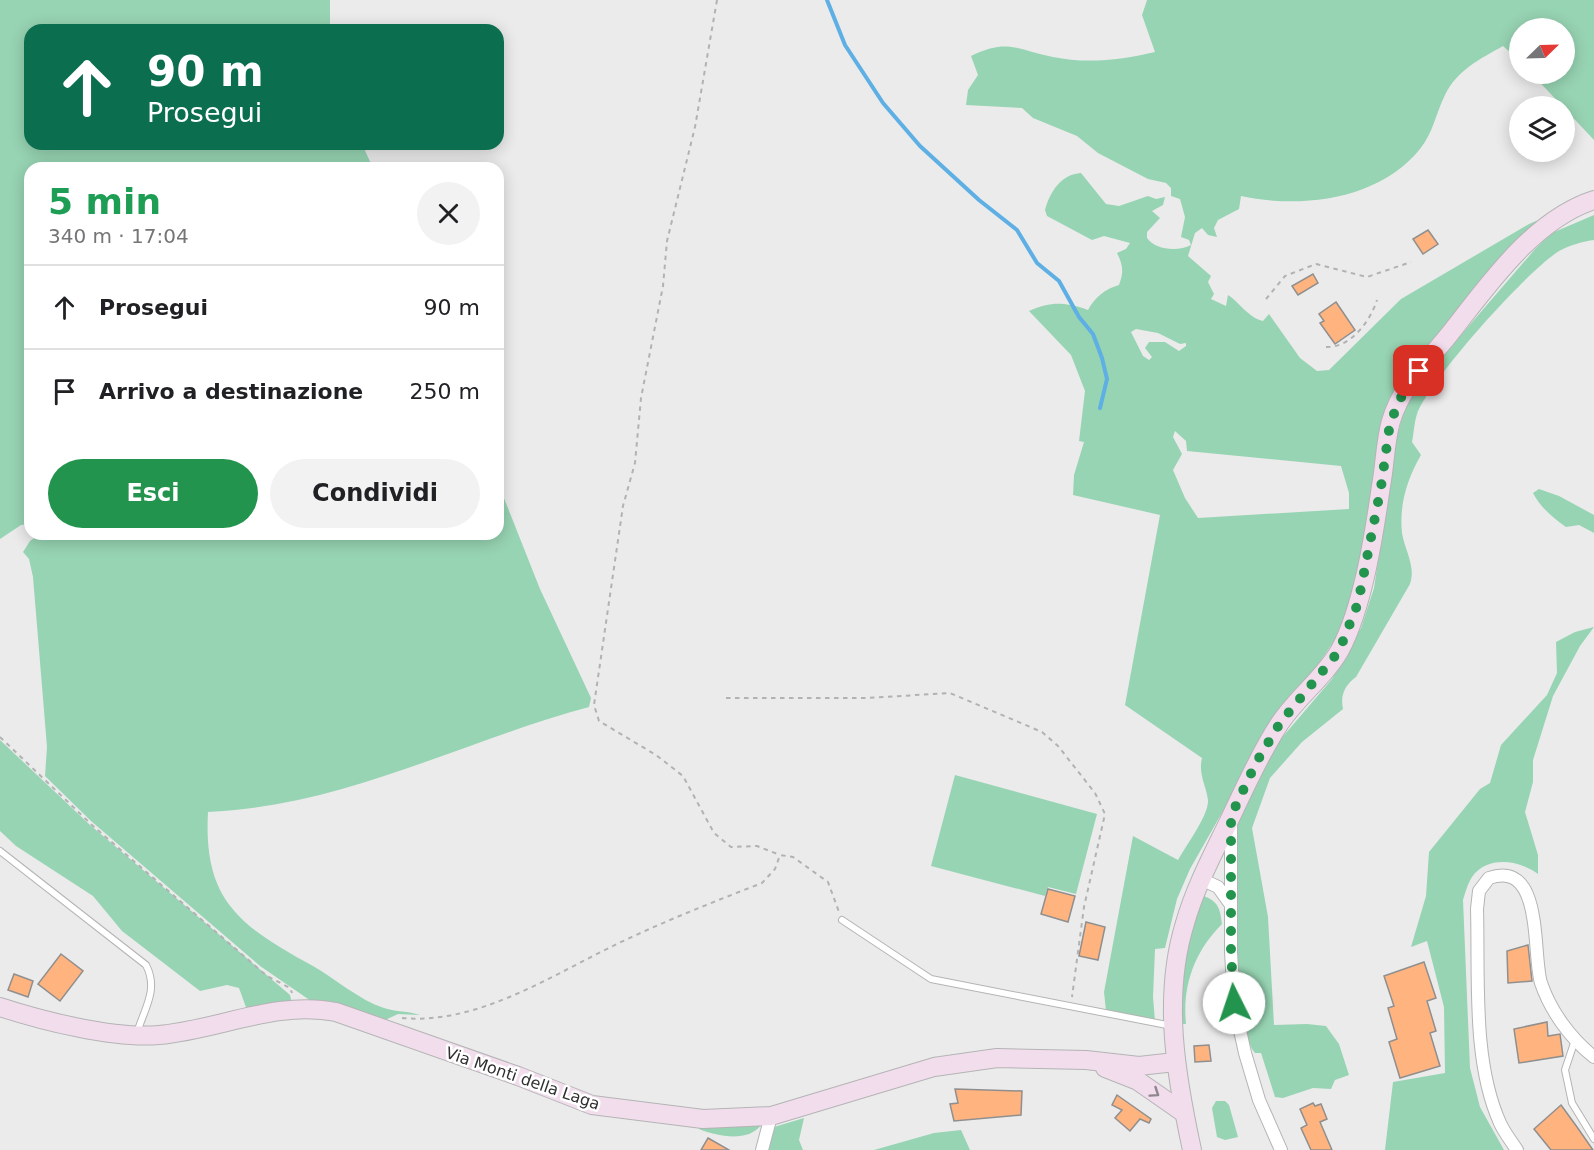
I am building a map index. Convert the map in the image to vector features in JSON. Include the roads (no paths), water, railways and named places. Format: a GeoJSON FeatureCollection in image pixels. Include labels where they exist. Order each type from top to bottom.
{"type":"FeatureCollection","features":[{"type":"Feature","properties":{"kind":"street"},"geometry":{"type":"LineString","coordinates":[[1192,1150],[1175,1062],[1173,1026],[1177,959],[1184,927],[1204,872],[1256,763],[1280,723],[1339,651],[1358,603],[1381,487],[1389,429],[1403,393],[1496,274],[1552,221],[1594,200]]}},
{"type":"Feature","properties":{"kind":"street"},"geometry":{"type":"LineString","coordinates":[[1231,816],[1234,1003],[1245,1053],[1259,1100],[1281,1150]]}},
{"type":"Feature","properties":{"kind":"street"},"geometry":{"type":"LineString","coordinates":[[1204,872],[1215,865],[1225,873],[1231,906]]}},
{"type":"Feature","properties":{"kind":"street"},"geometry":{"type":"LineString","coordinates":[[1204,872],[1231,906]]}},
{"type":"Feature","properties":{"kind":"street"},"geometry":{"type":"LineString","coordinates":[[1517,1150],[1500,1125],[1491,1098],[1482,1055],[1477,909],[1479,891],[1489,878],[1508,875],[1520,881],[1527,894],[1540,981],[1549,1002],[1575,1040],[1594,1057]]}},
{"type":"Feature","properties":{"kind":"street","name":"Via Monti della Laga"},"geometry":{"type":"LineString","coordinates":[[0,1007],[61,1024],[158,1035],[312,1007],[376,1026],[518,1076],[592,1105],[703,1119],[771,1116],[934,1067],[997,1058],[1086,1060],[1139,1066],[1175,1062]]}},
{"type":"Feature","properties":{"kind":"street","name":"Via Monti della Laga"},"geometry":{"type":"LineString","coordinates":[[1086,1060],[1138,1081],[1184,1113]]}},
{"type":"Feature","properties":{"kind":"street"},"geometry":{"type":"LineString","coordinates":[[762,1150],[771,1116]]}},
{"type":"Feature","properties":{"kind":"lane"},"geometry":{"type":"LineString","coordinates":[[0,851],[146,965],[152,982],[151,995],[136,1034]]}},
{"type":"Feature","properties":{"kind":"lane"},"geometry":{"type":"LineString","coordinates":[[842,920],[931,979],[1173,1026]]}},
{"type":"Feature","properties":{"kind":"lane"},"geometry":{"type":"LineString","coordinates":[[1575,1040],[1565,1070],[1572,1103],[1594,1138]]}},
{"type":"Feature","properties":{"kind":"waterway"},"geometry":{"type":"LineString","coordinates":[[827,0],[845,45],[883,103],[920,146],[979,200],[1017,230],[1037,263],[1059,281],[1079,317],[1093,334],[1102,358],[1107,379],[1100,408]]}}]}
